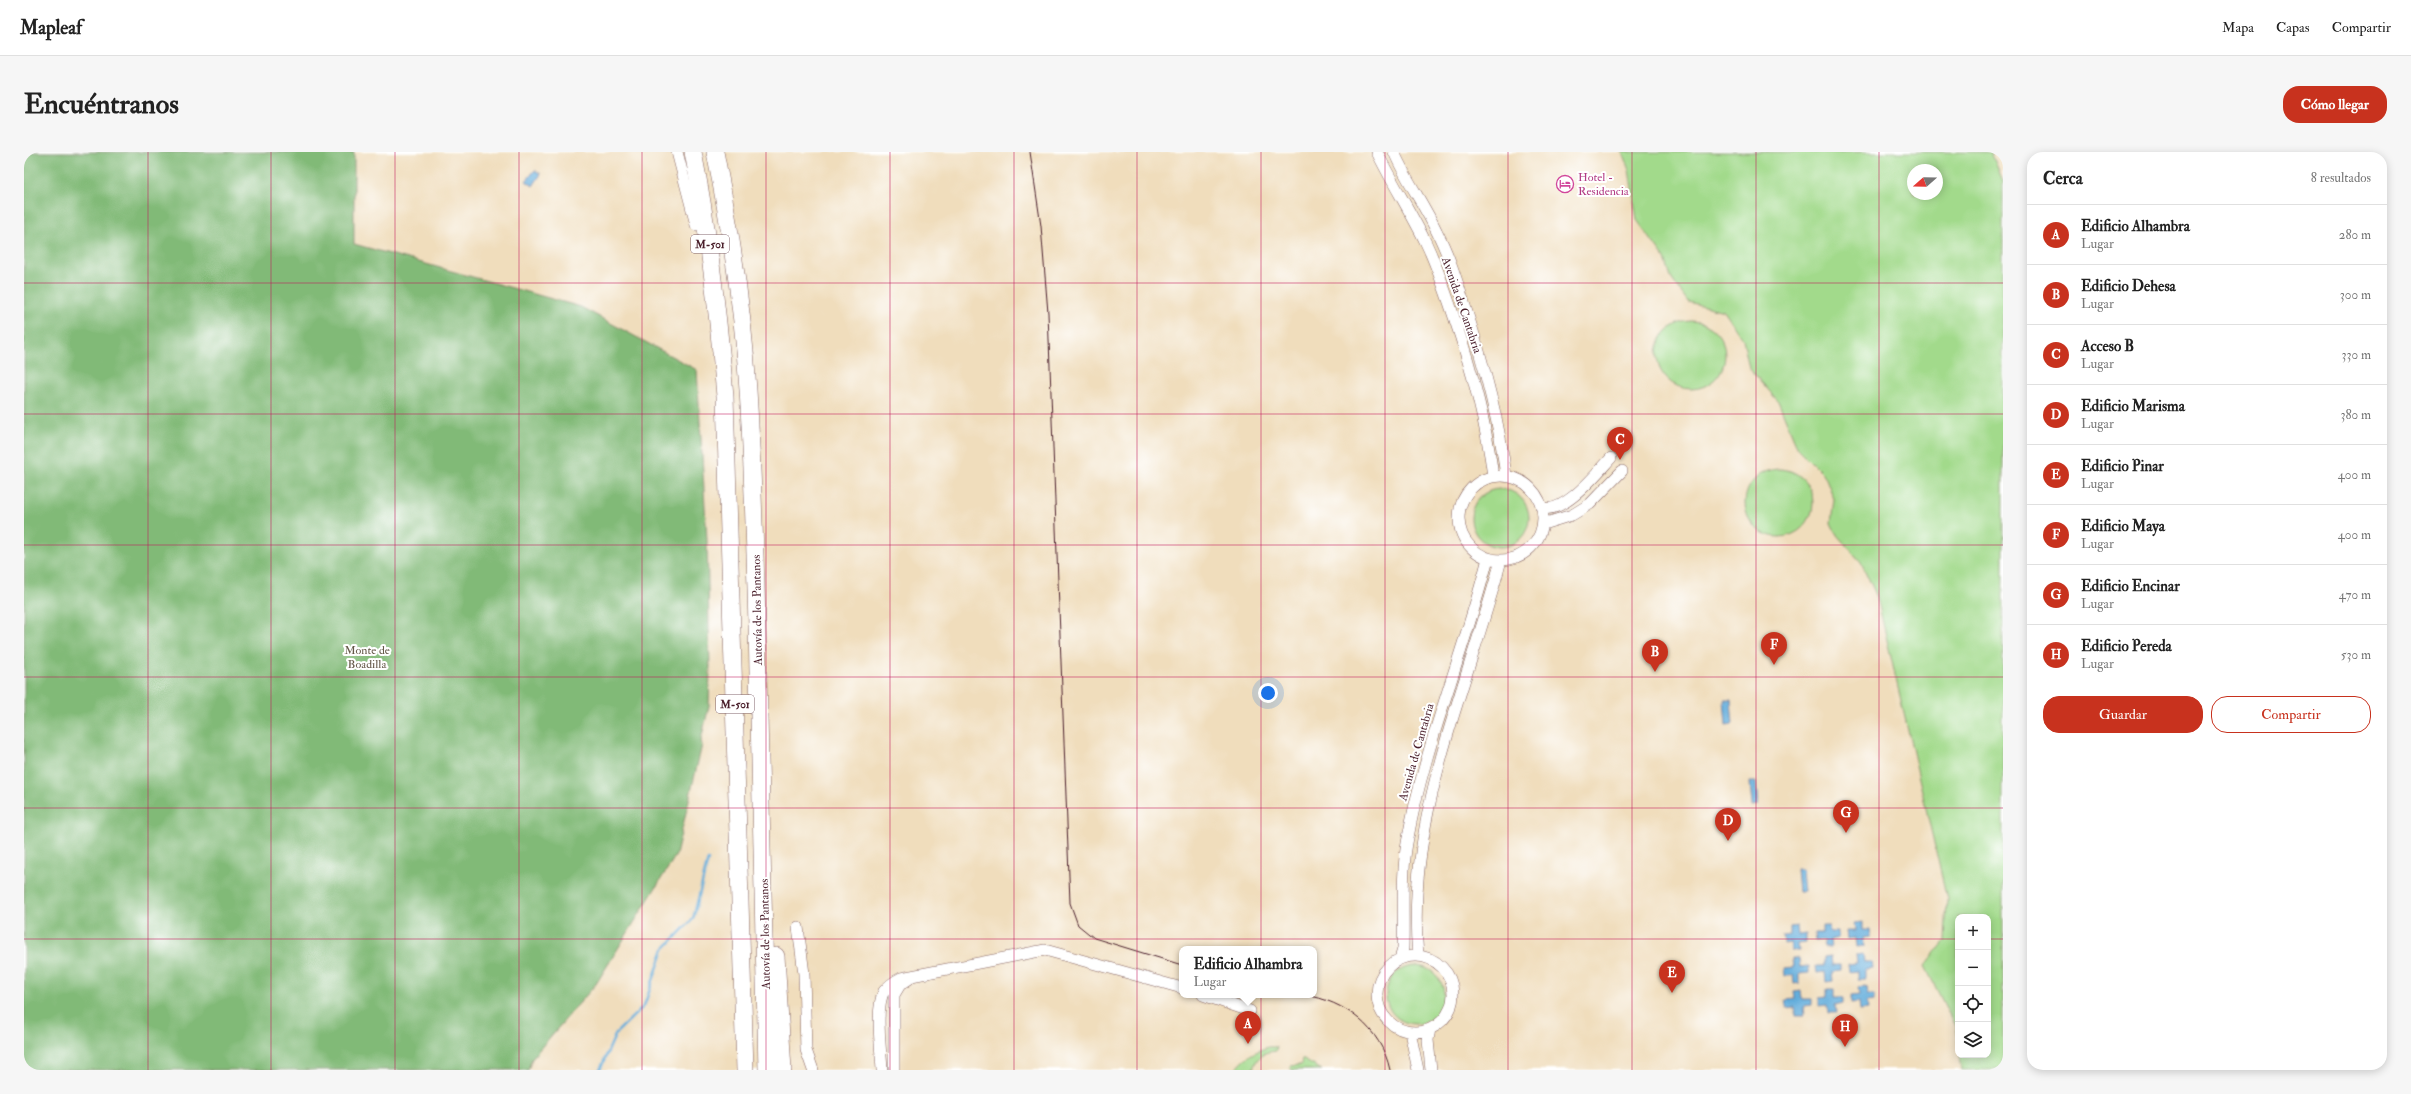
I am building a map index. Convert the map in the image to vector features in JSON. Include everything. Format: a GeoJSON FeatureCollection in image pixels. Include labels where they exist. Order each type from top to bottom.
{"type":"FeatureCollection","features":[{"type":"Feature","properties":{"kind":"highway"},"geometry":{"type":"LineString","coordinates":[[682,152],[714,320],[720,338]]}},
{"type":"Feature","properties":{"kind":"highway","name":"Autovía de los Pantanos"},"geometry":{"type":"LineString","coordinates":[[693,152],[707,222],[725,396],[733,617],[745,1070]]}},
{"type":"Feature","properties":{"kind":"highway","name":"Autovía de los Pantanos"},"geometry":{"type":"LineString","coordinates":[[715,152],[729,224],[748,389],[755,525],[765,860],[767,1070]]}},
{"type":"Feature","properties":{"kind":"highway"},"geometry":{"type":"LineString","coordinates":[[765,860],[770,877],[783,1070]]}},
{"type":"Feature","properties":{"kind":"street"},"geometry":{"type":"LineString","coordinates":[[677,152],[696,225]]}},
{"type":"Feature","properties":{"kind":"street","name":"Avenida de Cantabria"},"geometry":{"type":"LineString","coordinates":[[1377,152],[1391,182],[1426,243],[1444,288],[1467,354],[1490,450],[1494,476]]}},
{"type":"Feature","properties":{"kind":"street","name":"Avenida de Cantabria"},"geometry":{"type":"LineString","coordinates":[[1394,152],[1402,171],[1437,232],[1479,346],[1503,448],[1506,476]]}},
{"type":"Feature","properties":{"kind":"street"},"geometry":{"type":"LineString","coordinates":[[1541,507],[1552,509],[1571,499],[1611,458]]}},
{"type":"Feature","properties":{"kind":"street"},"geometry":{"type":"LineString","coordinates":[[1543,524],[1572,515],[1590,504],[1622,471]]}},
{"type":"Feature","properties":{"kind":"street"},"geometry":{"type":"LineString","coordinates":[[1494,476],[1506,476],[1517,479],[1528,486],[1536,496],[1541,507],[1543,524],[1538,538],[1528,550],[1514,558],[1501,560],[1488,558],[1474,550],[1463,536],[1459,522],[1460,507],[1466,495],[1476,484],[1494,476]]}},
{"type":"Feature","properties":{"kind":"street","name":"Avenida de Cantabria"},"geometry":{"type":"LineString","coordinates":[[1400,959],[1403,949],[1406,845],[1415,803],[1426,760],[1488,558]]}},
{"type":"Feature","properties":{"kind":"street"},"geometry":{"type":"LineString","coordinates":[[1418,956],[1416,893],[1421,846],[1430,804],[1501,560]]}},
{"type":"Feature","properties":{"kind":"street"},"geometry":{"type":"LineString","coordinates":[[798,927],[804,974],[806,1050],[812,1070]]}},
{"type":"Feature","properties":{"kind":"street"},"geometry":{"type":"LineString","coordinates":[[882,1070],[880,1006],[884,992],[892,983],[901,978],[1045,950],[1179,987]]}},
{"type":"Feature","properties":{"kind":"street"},"geometry":{"type":"LineString","coordinates":[[1418,956],[1436,963],[1448,976],[1453,994],[1448,1012],[1438,1024],[1430,1029],[1410,1032],[1396,1027],[1386,1019],[1380,1010],[1377,997],[1378,983],[1385,970],[1400,959],[1418,956]]}},
{"type":"Feature","properties":{"kind":"street"},"geometry":{"type":"LineString","coordinates":[[894,1070],[894,995],[900,985],[912,976]]}},
{"type":"Feature","properties":{"kind":"street"},"geometry":{"type":"LineString","coordinates":[[1212,998],[1250,1011]]}},
{"type":"Feature","properties":{"kind":"street"},"geometry":{"type":"LineString","coordinates":[[1430,1029],[1428,1040],[1431,1070]]}},
{"type":"Feature","properties":{"kind":"street"},"geometry":{"type":"LineString","coordinates":[[1410,1032],[1418,1070]]}},
{"type":"Feature","properties":{"kind":"green space","name":"Monte de Boadilla"},"geometry":{"type":"Polygon","coordinates":[[[24,152],[354,152],[354,244],[581,307],[697,370],[707,540],[710,668],[709,706],[701,740],[702,745],[676,855],[596,984],[532,1058],[528,1070],[24,1070],[24,152]]]}},
{"type":"Feature","properties":{"kind":"green space"},"geometry":{"type":"Polygon","coordinates":[[[1622,152],[1991,152],[2003,181],[2003,1070],[1962,1070],[1960,1058],[1991,1058],[1991,914],[1955,914],[1955,1026],[1925,966],[1945,941],[1947,899],[1877,597],[1861,562],[1837,535],[1831,523],[1834,499],[1825,476],[1798,449],[1778,401],[1749,368],[1743,339],[1724,311],[1688,302],[1671,278],[1665,259],[1637,220],[1629,170],[1622,152]]]}},
{"type":"Feature","properties":{"kind":"green space"},"geometry":{"type":"Polygon","coordinates":[[[1684,321],[1698,321],[1710,326],[1720,336],[1725,348],[1725,362],[1720,374],[1710,384],[1698,389],[1684,389],[1672,384],[1662,374],[1657,362],[1657,348],[1662,336],[1672,326],[1684,321]]]}},
{"type":"Feature","properties":{"kind":"green space"},"geometry":{"type":"Polygon","coordinates":[[[1779,469],[1792,471],[1803,479],[1811,490],[1813,503],[1811,516],[1803,527],[1792,535],[1779,537],[1766,535],[1755,527],[1747,516],[1745,503],[1747,490],[1755,479],[1766,471],[1779,469]]]}},
{"type":"Feature","properties":{"kind":"green space"},"geometry":{"type":"Polygon","coordinates":[[[1494,489],[1506,489],[1521,497],[1529,512],[1529,524],[1521,539],[1506,547],[1494,547],[1479,539],[1471,524],[1471,512],[1479,497],[1494,489]]]}},
{"type":"Feature","properties":{"kind":"green space"},"geometry":{"type":"Polygon","coordinates":[[[1409,966],[1421,966],[1436,974],[1444,989],[1444,1001],[1436,1016],[1421,1024],[1409,1024],[1394,1016],[1386,1001],[1386,989],[1394,974],[1409,966]]]}},
{"type":"Feature","properties":{"kind":"green space"},"geometry":{"type":"Polygon","coordinates":[[[1268,1047],[1277,1047],[1276,1051],[1261,1056],[1254,1065],[1253,1070],[1235,1070],[1250,1056],[1268,1047]]]}},
{"type":"Feature","properties":{"kind":"green space"},"geometry":{"type":"Polygon","coordinates":[[[1302,1059],[1322,1070],[1291,1070],[1290,1066],[1301,1065],[1302,1059]]]}},
{"type":"Feature","properties":{"kind":"water"},"geometry":{"type":"Polygon","coordinates":[[[535,170],[541,174],[533,186],[526,181],[535,170]]]}},
{"type":"Feature","properties":{"kind":"water"},"geometry":{"type":"Polygon","coordinates":[[[1724,700],[1731,700],[1733,724],[1726,725],[1724,700]]]}},
{"type":"Feature","properties":{"kind":"water"},"geometry":{"type":"Polygon","coordinates":[[[1750,782],[1756,782],[1758,805],[1752,806],[1750,782]]]}},
{"type":"Feature","properties":{"kind":"water"},"geometry":{"type":"Polygon","coordinates":[[[1796,869],[1802,869],[1804,892],[1798,892],[1796,869]]]}},
{"type":"Feature","properties":{"kind":"water"},"geometry":{"type":"Polygon","coordinates":[[[1862,922],[1862,930],[1870,930],[1871,937],[1863,938],[1864,946],[1856,947],[1855,938],[1847,939],[1846,931],[1855,931],[1854,923],[1862,922]]]}},
{"type":"Feature","properties":{"kind":"water"},"geometry":{"type":"Polygon","coordinates":[[[1822,925],[1829,925],[1830,932],[1838,932],[1838,938],[1830,940],[1831,948],[1824,948],[1823,940],[1815,941],[1814,933],[1822,933],[1822,925]]]}},
{"type":"Feature","properties":{"kind":"water"},"geometry":{"type":"Polygon","coordinates":[[[1797,926],[1798,935],[1806,934],[1806,942],[1798,943],[1799,951],[1791,951],[1791,943],[1783,944],[1782,936],[1790,935],[1790,927],[1797,926]]]}},
{"type":"Feature","properties":{"kind":"water"},"geometry":{"type":"Polygon","coordinates":[[[1863,954],[1864,962],[1872,962],[1873,969],[1865,970],[1865,979],[1858,979],[1858,970],[1849,971],[1848,964],[1857,963],[1856,955],[1863,954]]]}},
{"type":"Feature","properties":{"kind":"water"},"geometry":{"type":"Polygon","coordinates":[[[1831,956],[1832,965],[1840,965],[1840,971],[1832,972],[1833,981],[1826,982],[1825,972],[1817,973],[1816,966],[1824,966],[1824,957],[1831,956]]]}},
{"type":"Feature","properties":{"kind":"water"},"geometry":{"type":"Polygon","coordinates":[[[1792,959],[1799,959],[1800,967],[1809,966],[1809,973],[1800,974],[1800,983],[1794,984],[1793,975],[1785,976],[1784,968],[1793,967],[1792,959]]]}},
{"type":"Feature","properties":{"kind":"water"},"geometry":{"type":"Polygon","coordinates":[[[1866,986],[1867,994],[1875,994],[1875,1001],[1867,1002],[1868,1010],[1860,1011],[1859,1002],[1851,1003],[1851,996],[1859,995],[1858,987],[1866,986]]]}},
{"type":"Feature","properties":{"kind":"water"},"geometry":{"type":"Polygon","coordinates":[[[1827,989],[1834,989],[1834,997],[1843,997],[1843,1003],[1835,1005],[1836,1013],[1829,1013],[1828,1005],[1819,1006],[1819,998],[1827,997],[1827,989]]]}},
{"type":"Feature","properties":{"kind":"water"},"geometry":{"type":"Polygon","coordinates":[[[1801,991],[1802,999],[1811,999],[1811,1006],[1803,1007],[1804,1015],[1796,1015],[1795,1007],[1787,1008],[1786,1000],[1795,999],[1794,992],[1801,991]]]}},
{"type":"Feature","properties":{"kind":"waterway"},"geometry":{"type":"LineString","coordinates":[[600,1070],[616,1033],[644,1006],[664,949],[693,919],[708,860]]}},
{"type":"Feature","properties":{"kind":"tram line"},"geometry":{"type":"LineString","coordinates":[[1030,152],[1041,226],[1048,313],[1070,903],[1078,925],[1094,938],[1179,964]]}},
{"type":"Feature","properties":{"kind":"tram line"},"geometry":{"type":"LineString","coordinates":[[1317,997],[1334,1003],[1347,1010],[1370,1029],[1379,1041],[1390,1070]]}},
{"type":"Feature","properties":{"kind":"place","name":"Hotel - Residencia"},"geometry":{"type":"Point","coordinates":[1565,184]}},
{"type":"Feature","properties":{"kind":"place","name":"Acceso B"},"geometry":{"type":"Point","coordinates":[1620,460]}},
{"type":"Feature","properties":{"kind":"place","name":"Edificio Maya"},"geometry":{"type":"Point","coordinates":[1774,665]}},
{"type":"Feature","properties":{"kind":"place","name":"Edificio Dehesa"},"geometry":{"type":"Point","coordinates":[1655,672]}},
{"type":"Feature","properties":{"kind":"place","name":"Edificio Encinar"},"geometry":{"type":"Point","coordinates":[1846,833]}},
{"type":"Feature","properties":{"kind":"place","name":"Edificio Marisma"},"geometry":{"type":"Point","coordinates":[1728,841]}},
{"type":"Feature","properties":{"kind":"place","name":"Edificio Pinar"},"geometry":{"type":"Point","coordinates":[1672,993]}},
{"type":"Feature","properties":{"kind":"place","name":"Edificio Alhambra"},"geometry":{"type":"Point","coordinates":[1248,1044]}},
{"type":"Feature","properties":{"kind":"place","name":"Edificio Pereda"},"geometry":{"type":"Point","coordinates":[1845,1047]}}]}
